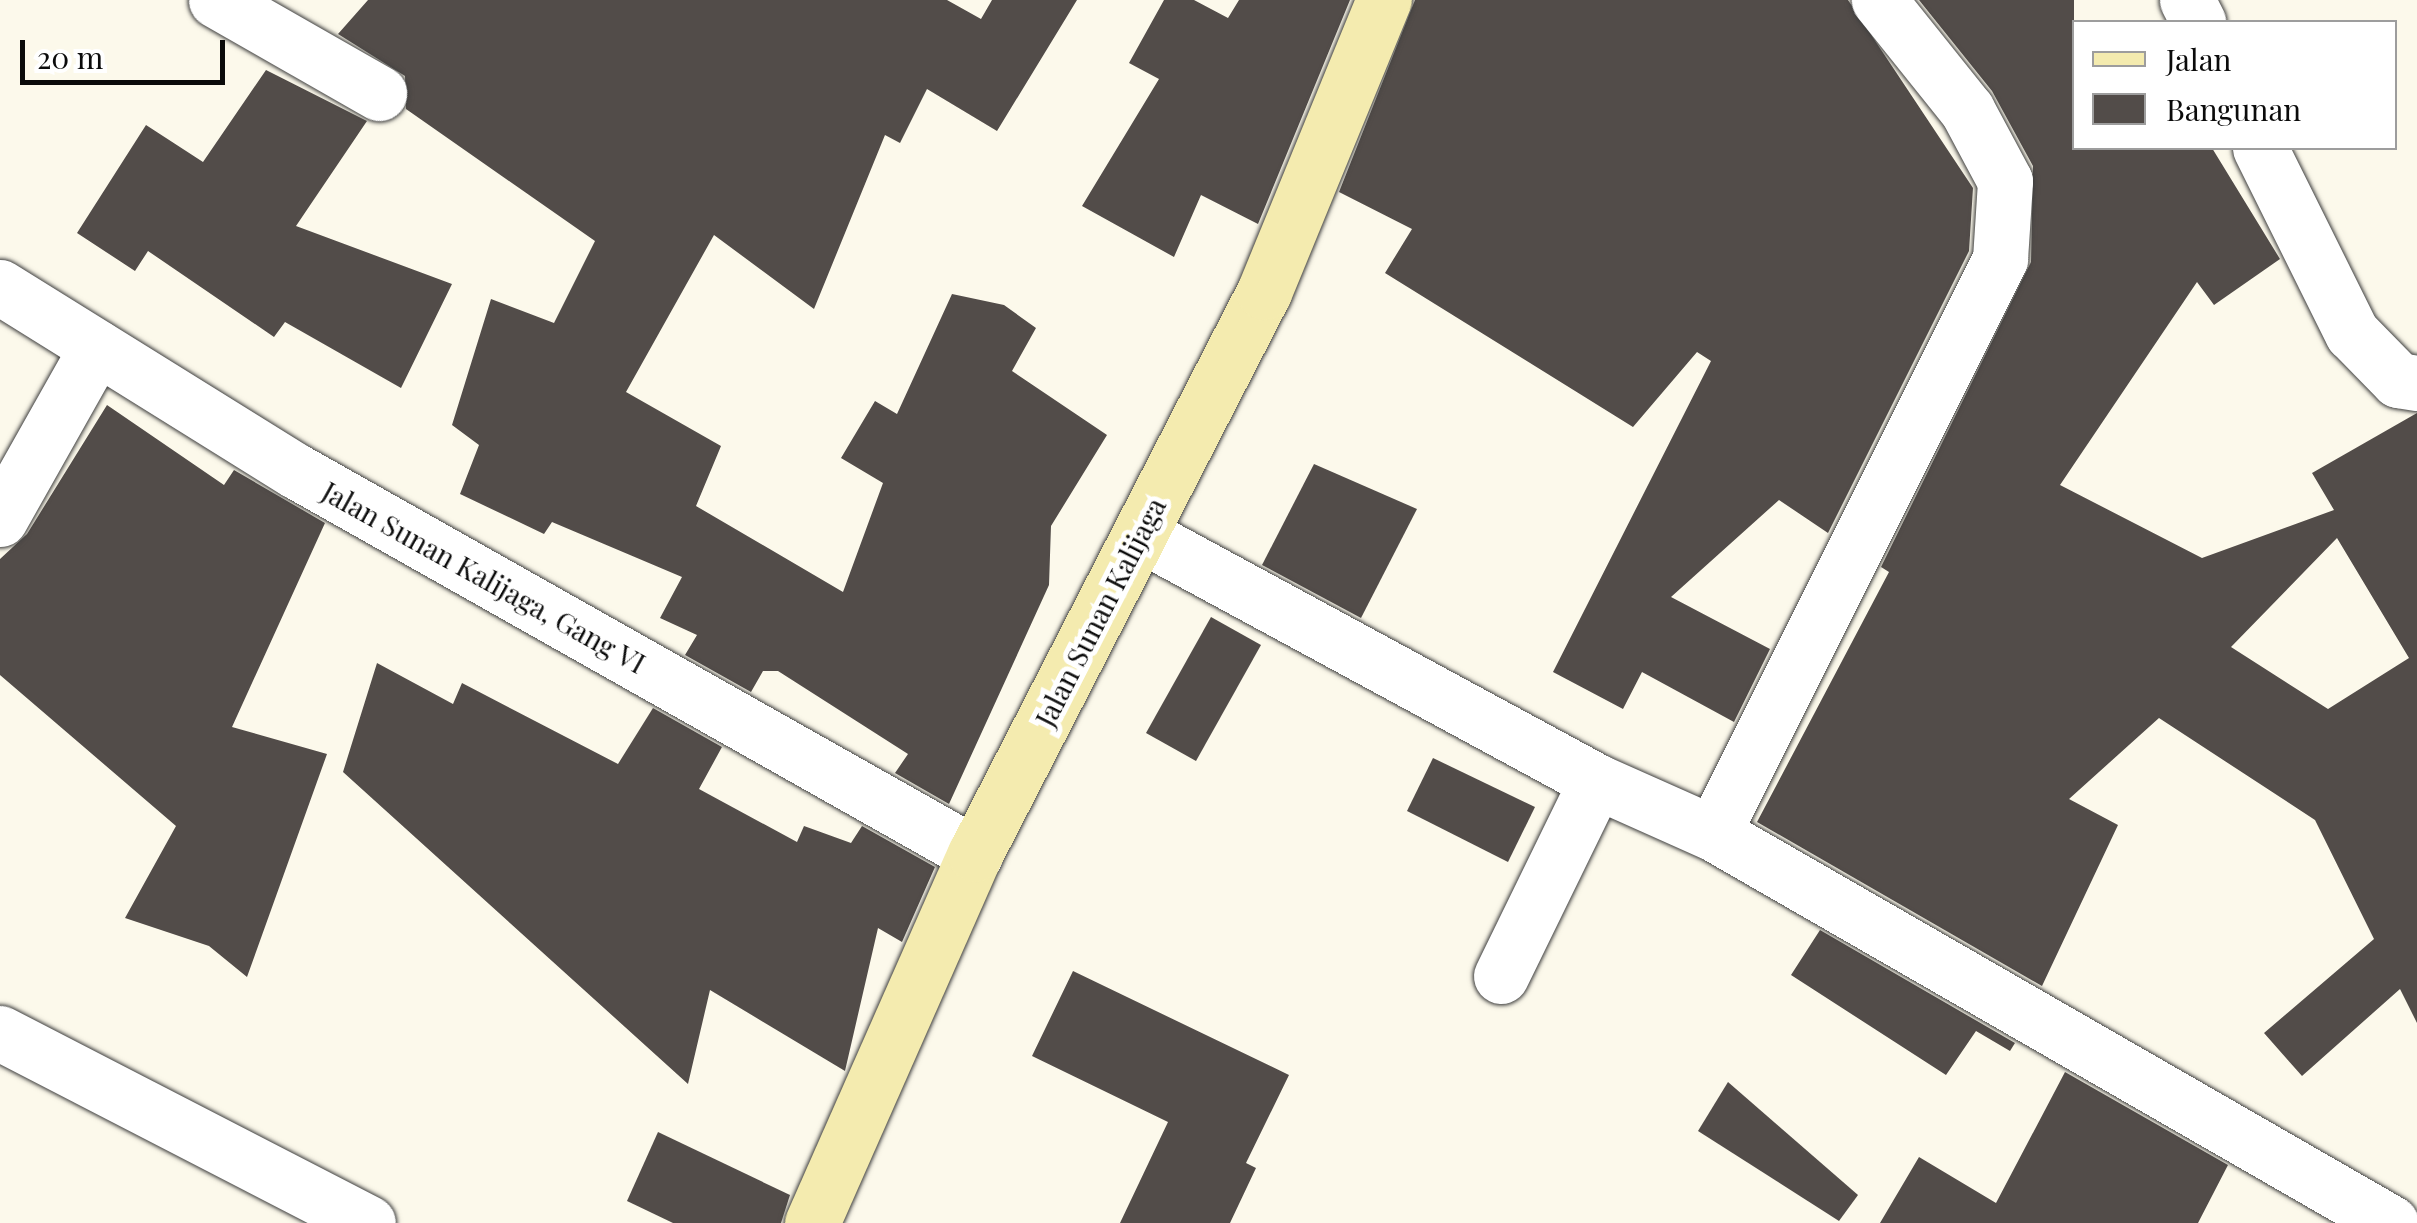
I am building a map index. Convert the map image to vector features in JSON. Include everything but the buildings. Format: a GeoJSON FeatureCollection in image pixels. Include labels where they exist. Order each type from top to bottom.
{"type":"FeatureCollection","features":[{"type":"Feature","properties":{"kind":"street"},"geometry":{"type":"LineString","coordinates":[[216,0],[378,92]]}},
{"type":"Feature","properties":{"kind":"street","name":"Jalan Sunan Kalijaga"},"geometry":{"type":"LineString","coordinates":[[812,1223],[975,854],[1264,292],[1384,0]]}},
{"type":"Feature","properties":{"kind":"street"},"geometry":{"type":"LineString","coordinates":[[1713,833],[2000,259],[2005,182],[1967,110],[1879,0]]}},
{"type":"Feature","properties":{"kind":"street"},"geometry":{"type":"LineString","coordinates":[[2261,150],[2352,333],[2398,380],[2417,383]]}},
{"type":"Feature","properties":{"kind":"street","name":"Jalan Sunan Kalijaga, Gang VI"},"geometry":{"type":"LineString","coordinates":[[0,288],[296,471],[975,854]]}},
{"type":"Feature","properties":{"kind":"street"},"geometry":{"type":"LineString","coordinates":[[0,519],[97,347]]}},
{"type":"Feature","properties":{"kind":"street"},"geometry":{"type":"LineString","coordinates":[[1140,534],[1596,781],[1713,833],[2391,1223]]}},
{"type":"Feature","properties":{"kind":"street"},"geometry":{"type":"LineString","coordinates":[[1501,976],[1596,781]]}},
{"type":"Feature","properties":{"kind":"street"},"geometry":{"type":"LineString","coordinates":[[0,1033],[368,1223]]}}]}
